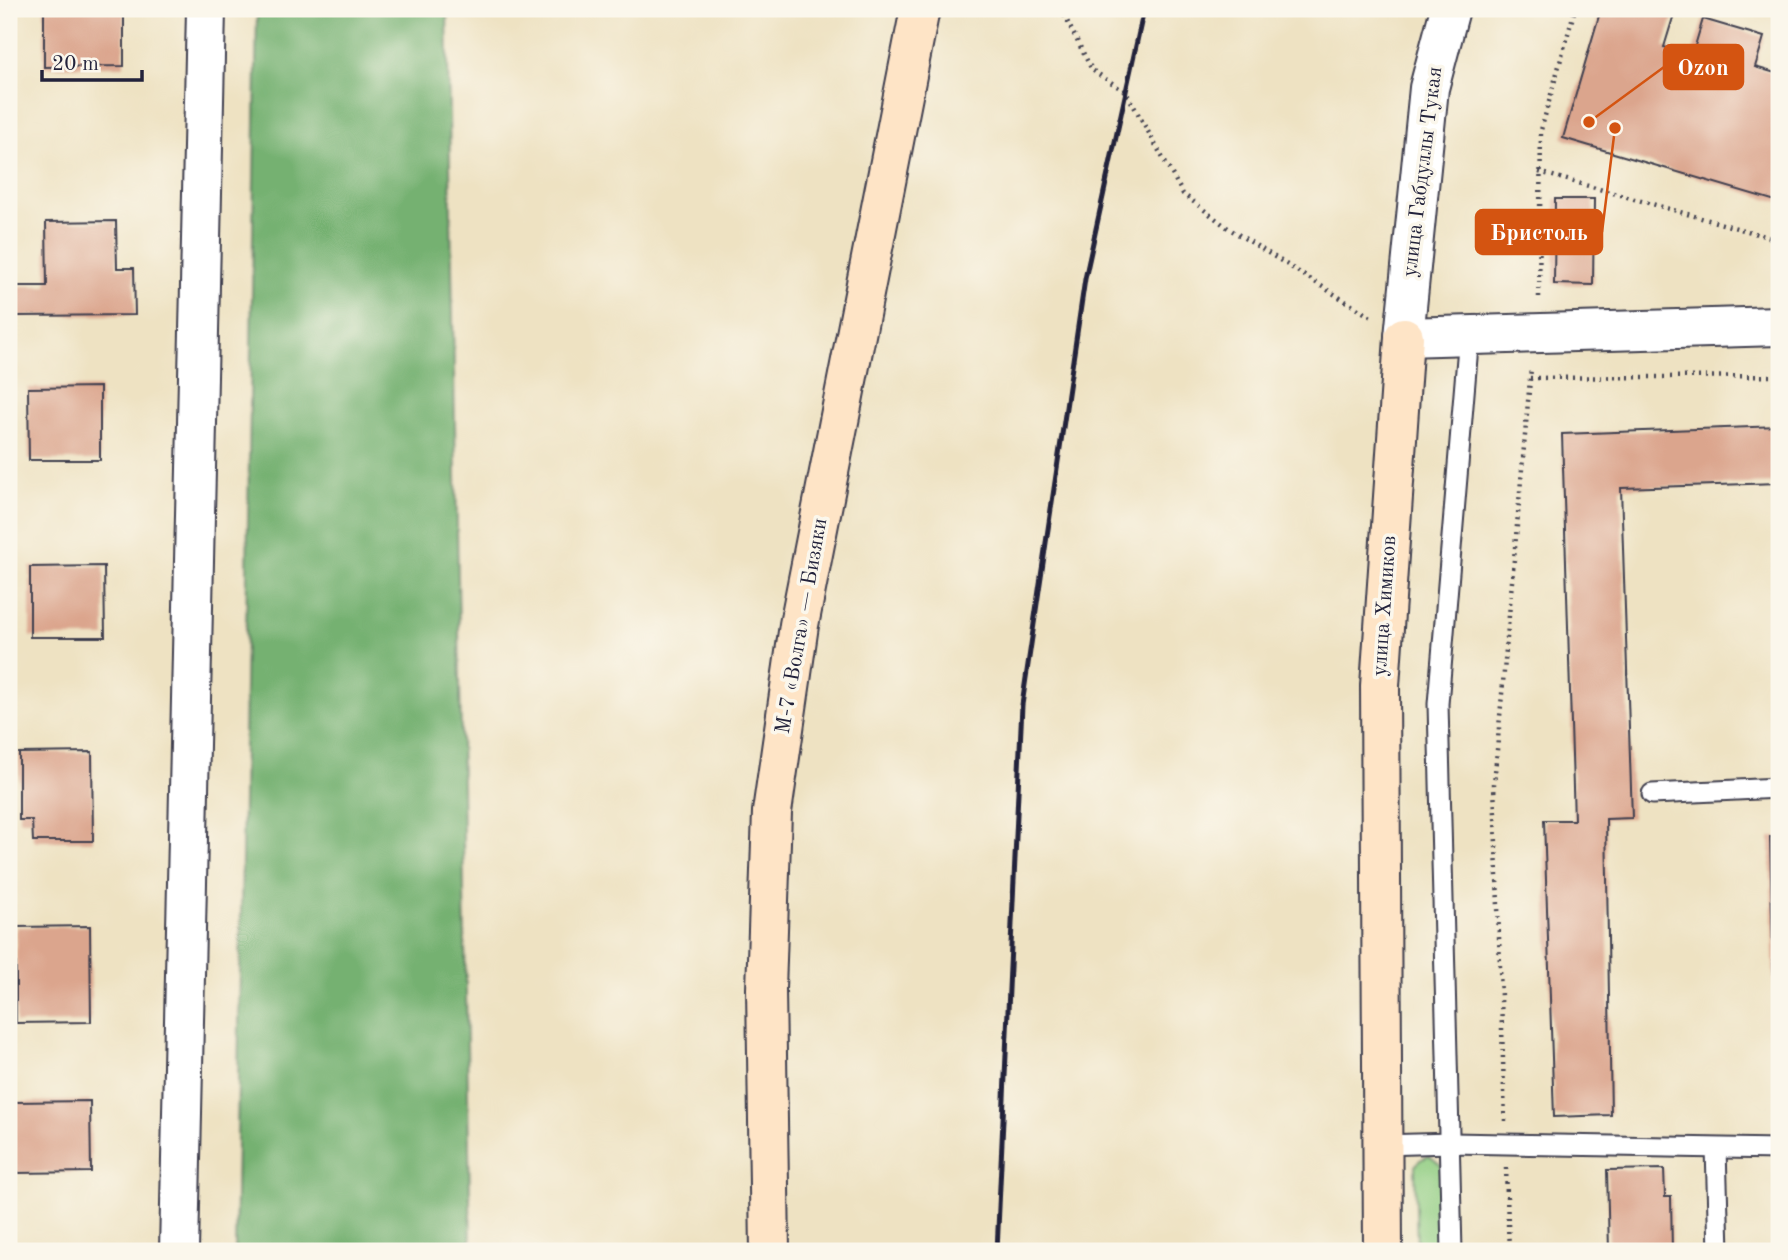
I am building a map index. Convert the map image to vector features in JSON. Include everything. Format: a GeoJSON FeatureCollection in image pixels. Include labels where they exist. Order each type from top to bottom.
{"type":"FeatureCollection","features":[{"type":"Feature","properties":{"kind":"main road","name":"М-7 «Волга» — Бизяки"},"geometry":{"type":"LineString","coordinates":[[770,1251],[766,989],[772,812],[799,625],[920,9]]}},
{"type":"Feature","properties":{"kind":"main road","name":"улица Химиков"},"geometry":{"type":"LineString","coordinates":[[1383,1251],[1380,686],[1404,337]]}},
{"type":"Feature","properties":{"kind":"street"},"geometry":{"type":"LineString","coordinates":[[179,1251],[206,9]]}},
{"type":"Feature","properties":{"kind":"street","name":"улица Габдуллы Тукая"},"geometry":{"type":"LineString","coordinates":[[1404,337],[1429,88],[1450,9]]}},
{"type":"Feature","properties":{"kind":"street"},"geometry":{"type":"LineString","coordinates":[[1404,337],[1779,326]]}},
{"type":"Feature","properties":{"kind":"lane"},"geometry":{"type":"LineString","coordinates":[[1452,1251],[1438,704],[1469,334]]}},
{"type":"Feature","properties":{"kind":"lane"},"geometry":{"type":"LineString","coordinates":[[1652,794],[1779,789]]}},
{"type":"Feature","properties":{"kind":"lane"},"geometry":{"type":"LineString","coordinates":[[1381,1145],[1451,1143],[1779,1149]]}},
{"type":"Feature","properties":{"kind":"lane"},"geometry":{"type":"LineString","coordinates":[[1716,1149],[1719,1251]]}},
{"type":"Feature","properties":{"kind":"path"},"geometry":{"type":"LineString","coordinates":[[1061,9],[1092,70],[1126,92],[1183,194],[1228,228],[1404,337]]}},
{"type":"Feature","properties":{"kind":"path"},"geometry":{"type":"LineString","coordinates":[[1509,1251],[1494,784],[1534,332],[1541,286],[1541,130],[1575,9]]}},
{"type":"Feature","properties":{"kind":"path"},"geometry":{"type":"LineString","coordinates":[[1539,172],[1779,240]]}},
{"type":"Feature","properties":{"kind":"path"},"geometry":{"type":"LineString","coordinates":[[1530,378],[1779,376]]}},
{"type":"Feature","properties":{"kind":"green space"},"geometry":{"type":"Polygon","coordinates":[[[257,9],[447,9],[471,1251],[235,1251],[257,9]]]}},
{"type":"Feature","properties":{"kind":"green space"},"geometry":{"type":"Polygon","coordinates":[[[1429,1156],[1441,1165],[1443,1251],[1417,1251],[1415,1166],[1429,1156]]]}},
{"type":"Feature","properties":{"kind":"building"},"geometry":{"type":"Polygon","coordinates":[[[44,9],[124,9],[124,66],[44,67],[44,9]]]}},
{"type":"Feature","properties":{"kind":"building"},"geometry":{"type":"Polygon","coordinates":[[[1601,9],[1675,11],[1664,47],[1692,56],[1703,19],[1764,37],[1755,67],[1779,74],[1779,202],[1563,138],[1601,9]]]}},
{"type":"Feature","properties":{"kind":"building"},"geometry":{"type":"Polygon","coordinates":[[[1555,199],[1594,199],[1593,285],[1554,284],[1555,199]]]}},
{"type":"Feature","properties":{"kind":"building"},"geometry":{"type":"Polygon","coordinates":[[[116,221],[117,268],[134,268],[135,315],[17,316],[17,286],[47,286],[46,222],[116,221]]]}},
{"type":"Feature","properties":{"kind":"building"},"geometry":{"type":"Polygon","coordinates":[[[100,387],[100,460],[29,460],[28,388],[100,387]]]}},
{"type":"Feature","properties":{"kind":"building"},"geometry":{"type":"Polygon","coordinates":[[[1779,426],[1779,483],[1621,488],[1632,818],[1606,819],[1611,1115],[1554,1117],[1544,820],[1574,820],[1562,434],[1779,426]]]}},
{"type":"Feature","properties":{"kind":"building"},"geometry":{"type":"Polygon","coordinates":[[[104,566],[105,637],[30,637],[30,567],[104,566]]]}},
{"type":"Feature","properties":{"kind":"building"},"geometry":{"type":"Polygon","coordinates":[[[92,752],[93,841],[33,841],[32,820],[19,820],[19,753],[92,752]]]}},
{"type":"Feature","properties":{"kind":"building"},"geometry":{"type":"Polygon","coordinates":[[[1770,837],[1779,837],[1779,1107],[1777,1107],[1770,837]]]}},
{"type":"Feature","properties":{"kind":"building"},"geometry":{"type":"Polygon","coordinates":[[[90,926],[91,1022],[16,1023],[16,927],[90,926]]]}},
{"type":"Feature","properties":{"kind":"building"},"geometry":{"type":"Polygon","coordinates":[[[90,1101],[91,1172],[14,1173],[14,1102],[90,1101]]]}},
{"type":"Feature","properties":{"kind":"building"},"geometry":{"type":"Polygon","coordinates":[[[1664,1169],[1665,1197],[1671,1197],[1672,1251],[1609,1251],[1607,1170],[1664,1169]]]}},
{"type":"Feature","properties":{"kind":"railway"},"geometry":{"type":"LineString","coordinates":[[997,1251],[1022,705],[1085,279],[1144,9]]}},
{"type":"Feature","properties":{"kind":"place","name":"Ozon"},"geometry":{"type":"Point","coordinates":[1589,122]}},
{"type":"Feature","properties":{"kind":"place","name":"Бристоль"},"geometry":{"type":"Point","coordinates":[1615,128]}}]}
